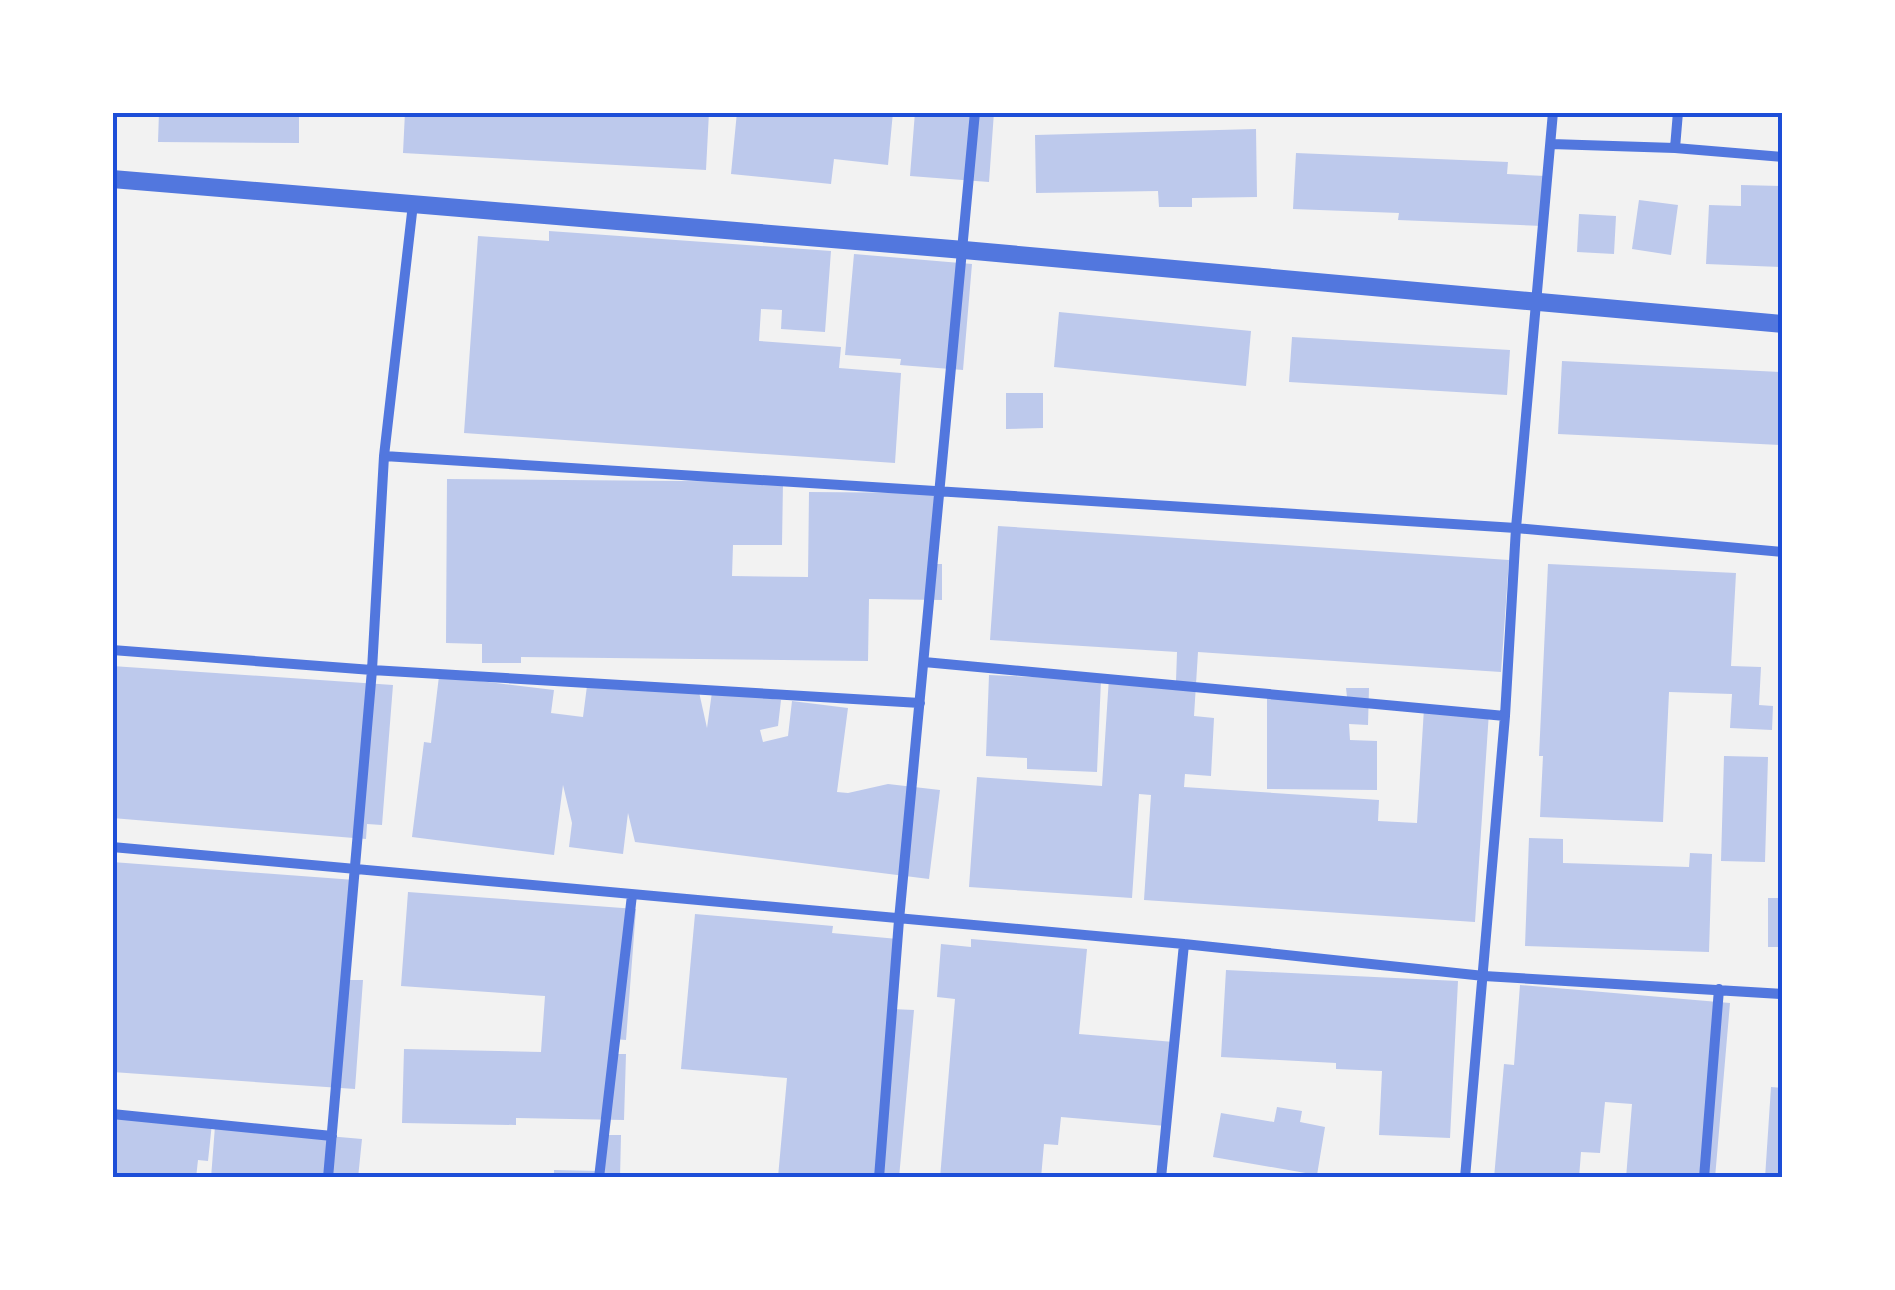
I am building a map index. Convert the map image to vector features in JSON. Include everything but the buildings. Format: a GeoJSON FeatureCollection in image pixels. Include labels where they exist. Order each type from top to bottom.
{"type":"FeatureCollection","features":[{"type":"Feature","properties":{"kind":"street"},"geometry":{"type":"LineString","coordinates":[[878,1178],[975,112]]}},
{"type":"Feature","properties":{"kind":"street"},"geometry":{"type":"LineString","coordinates":[[1465,1178],[1505,716],[1516,528],[1554,112]]}},
{"type":"Feature","properties":{"kind":"street"},"geometry":{"type":"LineString","coordinates":[[1675,148],[1678,112]]}},
{"type":"Feature","properties":{"kind":"street"},"geometry":{"type":"LineString","coordinates":[[1551,144],[1782,157]]}},
{"type":"Feature","properties":{"kind":"street"},"geometry":{"type":"LineString","coordinates":[[112,179],[1782,324]]}},
{"type":"Feature","properties":{"kind":"street"},"geometry":{"type":"LineString","coordinates":[[328,1178],[372,670],[384,456],[413,204]]}},
{"type":"Feature","properties":{"kind":"street"},"geometry":{"type":"LineString","coordinates":[[384,456],[1516,528],[1782,552]]}},
{"type":"Feature","properties":{"kind":"street"},"geometry":{"type":"LineString","coordinates":[[112,650],[920,703]]}},
{"type":"Feature","properties":{"kind":"street"},"geometry":{"type":"LineString","coordinates":[[924,662],[1505,716]]}},
{"type":"Feature","properties":{"kind":"street"},"geometry":{"type":"LineString","coordinates":[[112,847],[1184,944],[1484,976],[1782,994]]}},
{"type":"Feature","properties":{"kind":"street"},"geometry":{"type":"LineString","coordinates":[[599,1178],[632,895]]}},
{"type":"Feature","properties":{"kind":"street"},"geometry":{"type":"LineString","coordinates":[[1161,1178],[1184,944]]}},
{"type":"Feature","properties":{"kind":"street"},"geometry":{"type":"LineString","coordinates":[[1704,1178],[1720,989]]}},
{"type":"Feature","properties":{"kind":"street"},"geometry":{"type":"LineString","coordinates":[[112,1114],[332,1136]]}}]}
